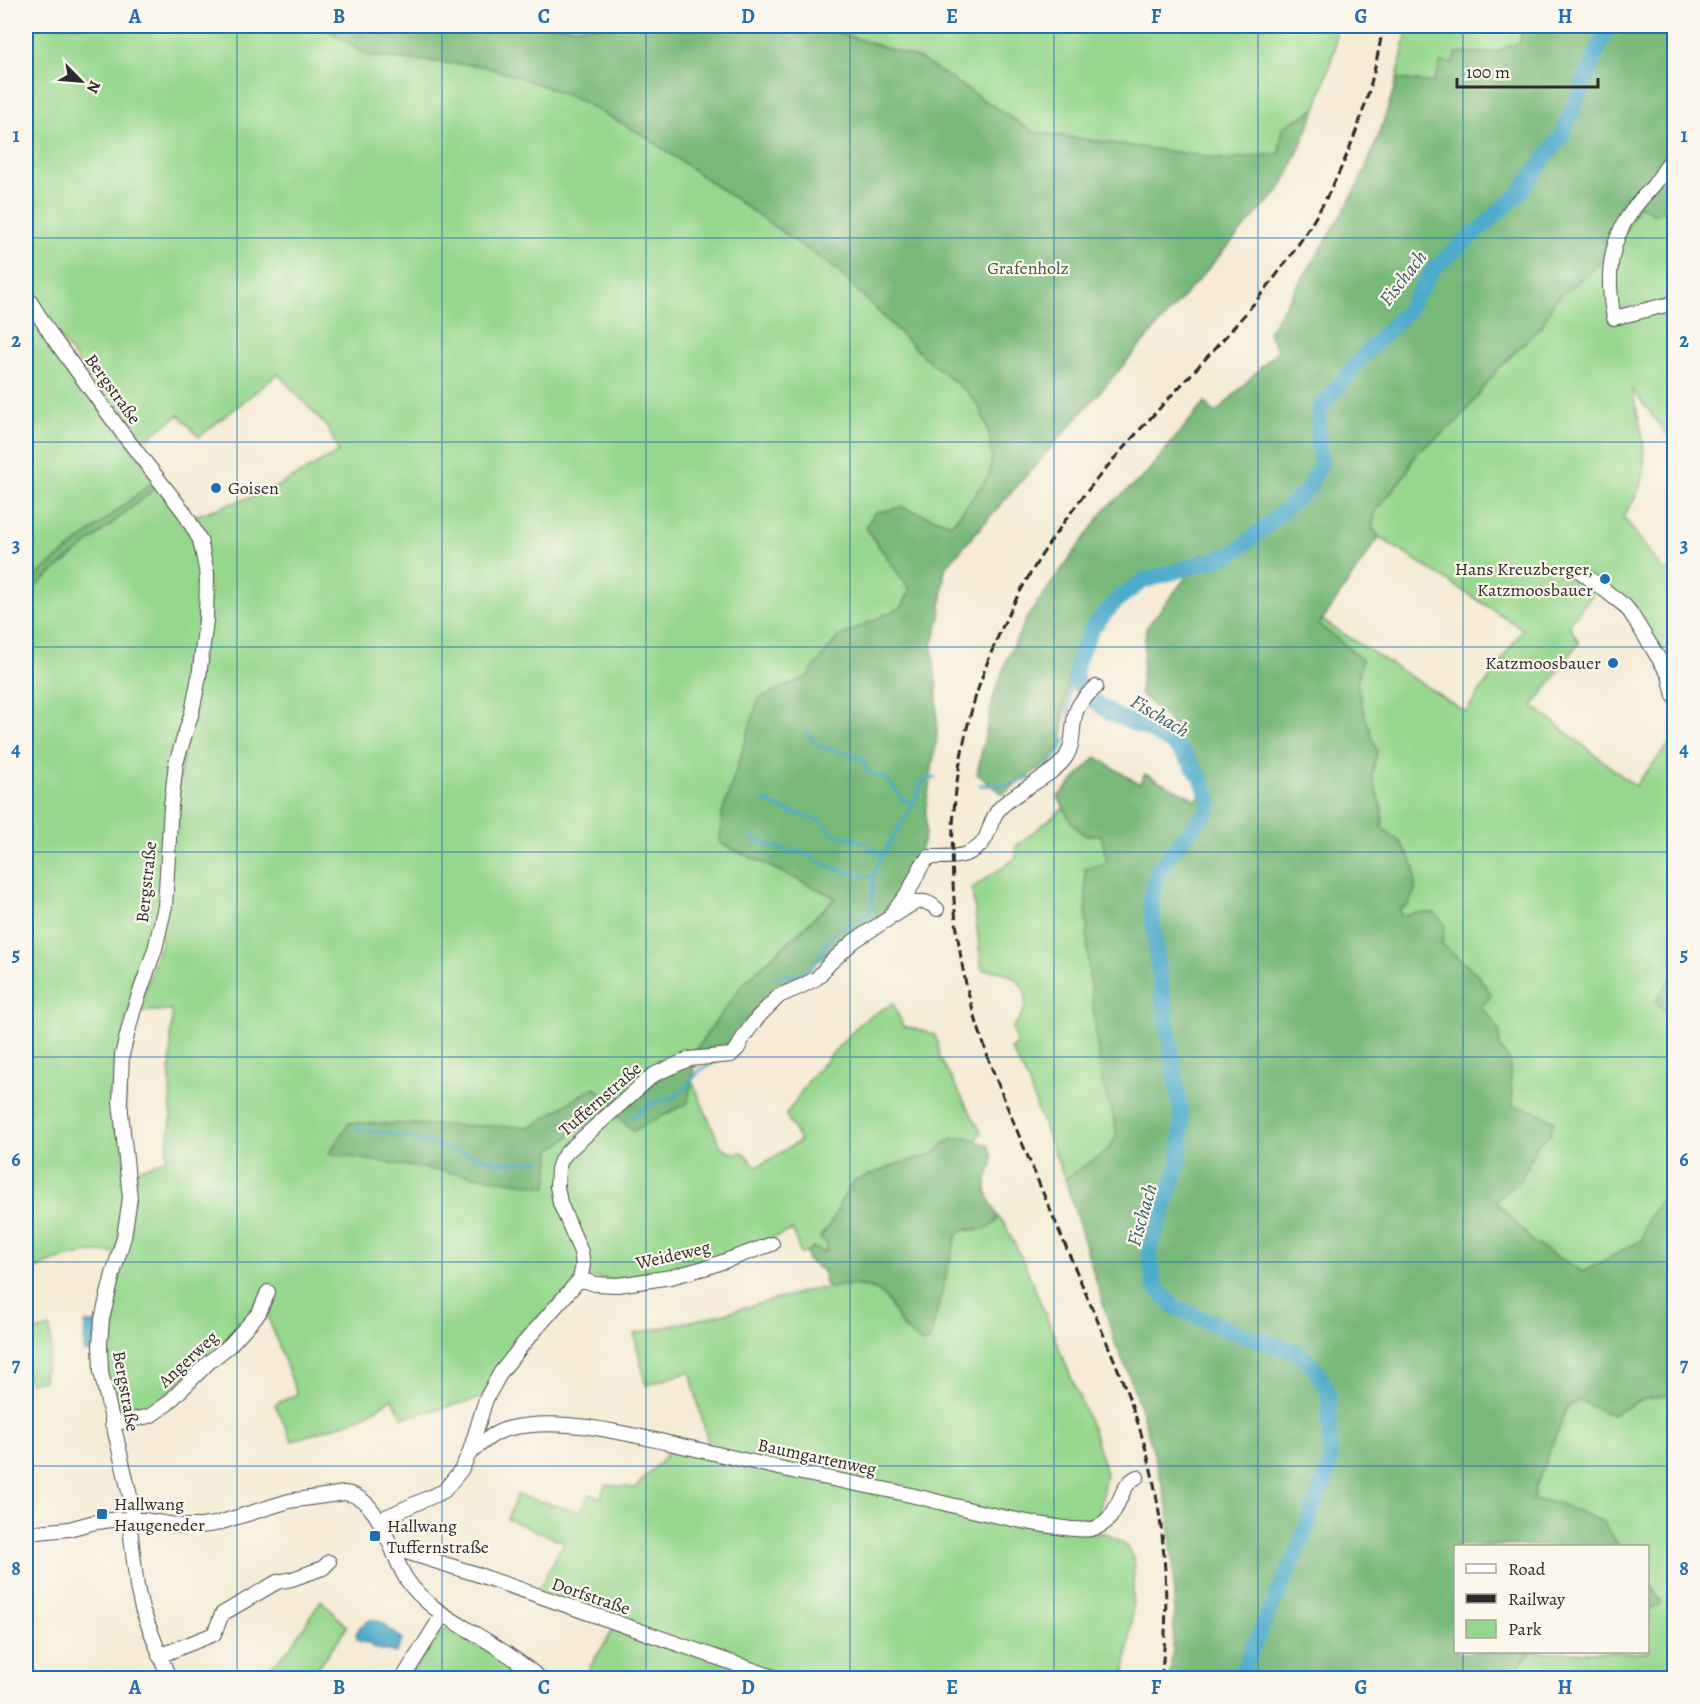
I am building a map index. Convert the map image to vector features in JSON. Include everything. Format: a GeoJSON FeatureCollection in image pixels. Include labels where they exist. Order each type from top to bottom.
{"type":"FeatureCollection","features":[{"type":"Feature","properties":{"kind":"street"},"geometry":{"type":"LineString","coordinates":[[1674,155],[1655,184],[1631,211],[1616,239],[1609,268],[1609,297],[1614,318],[1674,303]]}},
{"type":"Feature","properties":{"kind":"street","name":"Bergstraße"},"geometry":{"type":"LineString","coordinates":[[26,295],[67,357],[123,434],[184,512],[200,540],[207,574],[206,620],[199,677],[192,712],[176,763],[165,906],[155,949],[122,1055],[120,1102],[130,1198],[124,1237],[102,1319],[100,1344],[101,1372],[130,1496],[130,1528],[136,1587],[159,1656],[169,1678]]}},
{"type":"Feature","properties":{"kind":"street"},"geometry":{"type":"LineString","coordinates":[[1581,572],[1630,612],[1669,675],[1674,696]]}},
{"type":"Feature","properties":{"kind":"street","name":"Tuffernstraße"},"geometry":{"type":"LineString","coordinates":[[580,1279],[583,1265],[581,1252],[560,1203],[557,1186],[558,1169],[567,1152],[653,1075],[689,1059],[731,1055],[758,1017],[779,996],[817,978],[854,941],[888,919],[909,891],[922,865],[929,857],[965,855],[985,841],[998,810],[1011,797],[1054,769],[1065,758],[1070,749],[1076,712],[1083,699],[1096,687]]}},
{"type":"Feature","properties":{"kind":"street"},"geometry":{"type":"LineString","coordinates":[[888,919],[911,905],[924,901],[930,902],[938,909]]}},
{"type":"Feature","properties":{"kind":"street","name":"Weideweg"},"geometry":{"type":"LineString","coordinates":[[580,1279],[595,1284],[618,1285],[671,1277],[708,1267],[772,1244]]}},
{"type":"Feature","properties":{"kind":"street"},"geometry":{"type":"LineString","coordinates":[[379,1520],[444,1491],[461,1470],[469,1454],[486,1399],[501,1372],[580,1279]]}},
{"type":"Feature","properties":{"kind":"street","name":"Angerweg"},"geometry":{"type":"LineString","coordinates":[[112,1424],[150,1416],[167,1404],[209,1362],[229,1346],[260,1313],[268,1292]]}},
{"type":"Feature","properties":{"kind":"street","name":"Baumgartenweg"},"geometry":{"type":"LineString","coordinates":[[469,1454],[488,1438],[505,1430],[543,1425],[618,1431],[844,1483],[896,1491],[1006,1519],[1076,1530],[1099,1527],[1110,1519],[1130,1480],[1137,1477]]}},
{"type":"Feature","properties":{"kind":"street"},"geometry":{"type":"LineString","coordinates":[[38,1532],[69,1529],[103,1521],[131,1520],[201,1526],[215,1524],[289,1501],[352,1494],[363,1501],[379,1520],[408,1581],[418,1594],[443,1614],[523,1664],[540,1678]]}},
{"type":"Feature","properties":{"kind":"street","name":"Dorfstraße"},"geometry":{"type":"LineString","coordinates":[[394,1554],[403,1551],[473,1573],[776,1678]]}},
{"type":"Feature","properties":{"kind":"street"},"geometry":{"type":"LineString","coordinates":[[159,1656],[214,1634],[222,1614],[277,1581],[292,1580],[323,1568],[329,1562]]}},
{"type":"Feature","properties":{"kind":"street"},"geometry":{"type":"LineString","coordinates":[[403,1678],[443,1614]]}},
{"type":"Feature","properties":{"kind":"green space"},"geometry":{"type":"Polygon","coordinates":[[[26,26],[322,26],[369,56],[483,66],[536,83],[583,102],[643,135],[837,270],[923,356],[968,393],[980,408],[989,433],[992,459],[989,476],[952,524],[901,507],[866,528],[910,590],[903,607],[838,637],[807,677],[759,698],[720,843],[836,897],[743,984],[685,1064],[614,1102],[594,1087],[531,1127],[349,1123],[329,1153],[547,1187],[551,1150],[609,1108],[633,1131],[687,1103],[692,1081],[720,1145],[732,1153],[743,1152],[757,1167],[800,1141],[786,1115],[811,1077],[861,1022],[893,1003],[903,1026],[934,1034],[940,1058],[981,1132],[976,1140],[966,1137],[941,1146],[932,1155],[898,1164],[854,1181],[840,1202],[835,1217],[820,1237],[827,1244],[826,1252],[813,1247],[807,1252],[800,1253],[793,1230],[688,1270],[622,1281],[586,1277],[482,1398],[403,1418],[392,1398],[363,1417],[292,1441],[275,1404],[297,1394],[268,1317],[255,1312],[147,1413],[115,1416],[105,1368],[106,1329],[132,1173],[166,1159],[171,1120],[172,1010],[137,1012],[160,946],[174,804],[210,589],[194,516],[269,491],[339,452],[327,427],[278,374],[199,437],[179,415],[139,444],[38,308],[26,287],[26,26]]]}},
{"type":"Feature","properties":{"kind":"green space","name":"Grafenholz"},"geometry":{"type":"Polygon","coordinates":[[[322,26],[818,26],[920,59],[1033,132],[1224,159],[1279,154],[1283,127],[1316,109],[1290,171],[1279,191],[945,568],[940,618],[932,646],[937,686],[937,736],[926,807],[926,833],[912,874],[889,910],[855,933],[754,1011],[730,1050],[695,1061],[688,1103],[633,1131],[609,1108],[551,1150],[547,1187],[329,1154],[349,1123],[531,1127],[594,1087],[614,1102],[685,1064],[743,984],[836,898],[720,843],[722,814],[759,698],[807,677],[838,637],[902,607],[910,590],[866,528],[874,513],[901,507],[952,524],[989,476],[992,459],[989,433],[980,408],[968,393],[923,356],[837,270],[643,135],[583,102],[536,83],[483,66],[368,56],[322,26]]]}},
{"type":"Feature","properties":{"kind":"green space"},"geometry":{"type":"Polygon","coordinates":[[[818,26],[1337,26],[1335,48],[1316,109],[1283,127],[1279,154],[1224,159],[1033,132],[920,59],[818,26]]]}},
{"type":"Feature","properties":{"kind":"green space"},"geometry":{"type":"Polygon","coordinates":[[[1408,26],[1522,26],[1520,42],[1493,53],[1457,53],[1452,63],[1434,83],[1397,79],[1408,26]]]}},
{"type":"Feature","properties":{"kind":"green space"},"geometry":{"type":"Polygon","coordinates":[[[1522,26],[1674,26],[1674,208],[1655,214],[1639,205],[1615,251],[1555,300],[1542,325],[1497,370],[1459,420],[1416,454],[1406,473],[1376,511],[1372,527],[1379,537],[1319,625],[1362,660],[1357,683],[1377,751],[1372,776],[1382,810],[1383,828],[1401,843],[1415,868],[1415,892],[1408,905],[1399,910],[1402,916],[1435,913],[1445,925],[1442,944],[1477,974],[1492,995],[1481,1007],[1496,1025],[1499,1047],[1509,1060],[1513,1106],[1534,1111],[1554,1121],[1550,1134],[1536,1147],[1521,1180],[1496,1201],[1534,1243],[1583,1272],[1642,1240],[1647,1220],[1661,1199],[1674,1193],[1674,1394],[1640,1400],[1612,1415],[1580,1401],[1567,1407],[1535,1488],[1533,1500],[1555,1502],[1602,1521],[1618,1545],[1454,1545],[1454,1653],[1530,1653],[1509,1678],[1169,1678],[1173,1649],[1174,1607],[1168,1509],[1146,1426],[1128,1372],[1115,1343],[1065,1179],[1107,1151],[1117,1136],[1114,1118],[1102,1083],[1088,965],[1085,869],[1107,862],[1101,835],[1084,835],[1071,822],[1058,797],[1096,757],[1139,784],[1145,774],[1197,800],[1205,783],[1168,719],[1140,694],[1146,628],[1205,553],[1116,598],[1088,625],[1069,669],[1063,744],[1047,763],[1003,794],[977,774],[993,698],[1007,659],[1028,616],[1106,508],[1144,476],[1205,402],[1215,414],[1278,350],[1268,332],[1329,237],[1351,198],[1376,142],[1397,79],[1433,83],[1441,62],[1452,63],[1457,53],[1493,53],[1520,42],[1522,26]]]}},
{"type":"Feature","properties":{"kind":"green space"},"geometry":{"type":"Polygon","coordinates":[[[1639,205],[1655,214],[1674,208],[1674,296],[1671,297],[1674,301],[1674,444],[1632,389],[1643,439],[1644,470],[1641,485],[1623,516],[1663,571],[1674,568],[1674,716],[1667,677],[1623,611],[1596,590],[1569,624],[1579,643],[1533,706],[1635,786],[1674,738],[1674,974],[1656,1000],[1674,1023],[1674,1193],[1661,1199],[1647,1220],[1642,1240],[1583,1272],[1534,1243],[1496,1201],[1521,1180],[1536,1147],[1550,1134],[1534,1111],[1513,1106],[1509,1060],[1499,1047],[1500,1033],[1494,1021],[1481,1007],[1477,974],[1441,944],[1417,913],[1402,916],[1399,910],[1401,843],[1383,828],[1382,810],[1371,775],[1377,751],[1357,683],[1362,660],[1319,625],[1322,620],[1466,712],[1523,629],[1379,537],[1372,527],[1376,511],[1406,473],[1416,454],[1459,420],[1497,370],[1542,325],[1555,300],[1615,251],[1639,205]]]}},
{"type":"Feature","properties":{"kind":"green space"},"geometry":{"type":"Polygon","coordinates":[[[26,302],[155,480],[26,584],[26,302]]]}},
{"type":"Feature","properties":{"kind":"green space"},"geometry":{"type":"Polygon","coordinates":[[[155,480],[159,485],[26,594],[26,584],[155,480]]]}},
{"type":"Feature","properties":{"kind":"green space"},"geometry":{"type":"Polygon","coordinates":[[[159,485],[192,537],[201,572],[197,657],[159,921],[124,1025],[126,1193],[117,1253],[92,1252],[56,1260],[26,1273],[26,594],[159,485]]]}},
{"type":"Feature","properties":{"kind":"green space"},"geometry":{"type":"Polygon","coordinates":[[[1064,808],[1071,822],[1101,835],[1107,862],[1114,1118],[1117,1136],[1107,1151],[1065,1179],[1028,1081],[1011,1049],[1016,1045],[1013,1027],[1025,1003],[1023,988],[1011,976],[999,971],[982,970],[972,888],[1016,858],[1016,846],[1064,808]]]}},
{"type":"Feature","properties":{"kind":"green space"},"geometry":{"type":"Polygon","coordinates":[[[1674,974],[1674,1023],[1656,1000],[1674,974]]]}},
{"type":"Feature","properties":{"kind":"green space"},"geometry":{"type":"Polygon","coordinates":[[[966,1137],[988,1145],[991,1152],[992,1163],[986,1190],[998,1217],[995,1223],[987,1228],[961,1230],[956,1237],[929,1342],[922,1343],[903,1327],[887,1300],[876,1290],[853,1285],[830,1288],[825,1284],[823,1271],[807,1260],[807,1252],[813,1247],[826,1252],[827,1244],[820,1238],[835,1217],[840,1203],[854,1181],[898,1164],[932,1155],[953,1138],[966,1137]]]}},
{"type":"Feature","properties":{"kind":"green space"},"geometry":{"type":"Polygon","coordinates":[[[998,1217],[1004,1223],[1026,1267],[1093,1431],[1106,1473],[1099,1515],[1083,1522],[1080,1532],[1104,1533],[1116,1539],[1127,1547],[1134,1561],[1132,1620],[1124,1678],[583,1678],[618,1622],[536,1593],[564,1542],[507,1519],[517,1495],[579,1512],[590,1494],[600,1498],[606,1485],[635,1488],[671,1448],[711,1454],[690,1372],[646,1385],[634,1334],[718,1315],[810,1290],[852,1285],[878,1291],[886,1298],[902,1326],[929,1342],[956,1237],[961,1230],[976,1231],[995,1223],[998,1217]]]}},
{"type":"Feature","properties":{"kind":"green space"},"geometry":{"type":"Polygon","coordinates":[[[26,1314],[33,1332],[50,1327],[51,1350],[44,1380],[29,1383],[26,1373],[26,1314]]]}},
{"type":"Feature","properties":{"kind":"green space"},"geometry":{"type":"Polygon","coordinates":[[[1674,1394],[1674,1678],[1509,1678],[1530,1653],[1649,1653],[1649,1610],[1662,1603],[1649,1582],[1649,1545],[1618,1545],[1602,1521],[1555,1502],[1533,1500],[1535,1488],[1567,1407],[1580,1401],[1612,1415],[1640,1400],[1674,1394]]]}},
{"type":"Feature","properties":{"kind":"green space"},"geometry":{"type":"Polygon","coordinates":[[[1649,1582],[1662,1603],[1649,1610],[1649,1582]]]}},
{"type":"Feature","properties":{"kind":"green space"},"geometry":{"type":"Polygon","coordinates":[[[321,1600],[347,1627],[311,1678],[259,1678],[291,1647],[321,1600]]]}},
{"type":"Feature","properties":{"kind":"green space"},"geometry":{"type":"Polygon","coordinates":[[[447,1628],[459,1629],[535,1678],[409,1678],[435,1637],[447,1628]]]}},
{"type":"Feature","properties":{"kind":"water"},"geometry":{"type":"Polygon","coordinates":[[[85,1323],[96,1323],[95,1353],[84,1352],[85,1323]]]}},
{"type":"Feature","properties":{"kind":"water"},"geometry":{"type":"Polygon","coordinates":[[[370,1620],[377,1620],[403,1639],[396,1653],[378,1649],[357,1639],[356,1634],[361,1626],[370,1620]]]}},
{"type":"Feature","properties":{"kind":"waterway","name":"Fischach"},"geometry":{"type":"LineString","coordinates":[[1239,1678],[1296,1554],[1330,1466],[1328,1390],[1310,1362],[1299,1353],[1232,1331],[1174,1307],[1154,1285],[1149,1252],[1179,1164],[1182,1121],[1158,966],[1150,897],[1158,870],[1207,812],[1211,802],[1200,776],[1184,754],[1152,731],[1112,714],[1093,700],[1077,683],[1075,671],[1092,628],[1118,599],[1143,581],[1232,554],[1308,489],[1321,463],[1318,445],[1319,410],[1362,357],[1406,312],[1434,268],[1518,195],[1562,135],[1608,26]]}},
{"type":"Feature","properties":{"kind":"waterway"},"geometry":{"type":"LineString","coordinates":[[1069,715],[1069,684],[1075,671]]}},
{"type":"Feature","properties":{"kind":"waterway"},"geometry":{"type":"LineString","coordinates":[[805,731],[820,747],[863,760],[868,772],[887,779],[903,800],[913,804]]}},
{"type":"Feature","properties":{"kind":"waterway"},"geometry":{"type":"LineString","coordinates":[[1039,773],[1055,758],[1066,739]]}},
{"type":"Feature","properties":{"kind":"waterway"},"geometry":{"type":"LineString","coordinates":[[776,978],[795,975],[810,969],[820,957],[828,940],[839,930],[867,915],[872,907],[873,877],[878,863],[913,804],[923,781],[935,778]]}},
{"type":"Feature","properties":{"kind":"waterway"},"geometry":{"type":"LineString","coordinates":[[980,785],[1005,786],[1031,778]]}},
{"type":"Feature","properties":{"kind":"waterway"},"geometry":{"type":"LineString","coordinates":[[764,801],[820,821],[834,834],[855,839],[883,855]]}},
{"type":"Feature","properties":{"kind":"waterway"},"geometry":{"type":"LineString","coordinates":[[751,838],[776,848],[806,853],[825,865],[849,873],[873,877]]}},
{"type":"Feature","properties":{"kind":"waterway"},"geometry":{"type":"LineString","coordinates":[[631,1118],[652,1103],[670,1099],[684,1089],[701,1069],[715,1062]]}},
{"type":"Feature","properties":{"kind":"waterway"},"geometry":{"type":"LineString","coordinates":[[357,1128],[411,1138],[500,1163],[542,1161]]}},
{"type":"Feature","properties":{"kind":"tunnel"},"geometry":{"type":"LineString","coordinates":[[26,1534],[38,1532]]}},
{"type":"Feature","properties":{"kind":"railway"},"geometry":{"type":"LineString","coordinates":[[1161,1678],[1166,1584],[1159,1513],[1150,1465],[1136,1417],[1118,1370],[991,1066],[962,964],[954,894],[953,826],[960,761],[975,699],[997,639],[1027,580],[1063,523],[1107,467],[1250,308],[1301,240],[1323,204],[1344,161],[1361,117],[1374,72],[1383,26]]}},
{"type":"Feature","properties":{"kind":"place","name":"Goisen"},"geometry":{"type":"Point","coordinates":[216,488]}},
{"type":"Feature","properties":{"kind":"place","name":"Hans Kreuzberger, Katzmoosbauer"},"geometry":{"type":"Point","coordinates":[1605,579]}},
{"type":"Feature","properties":{"kind":"place","name":"Katzmoosbauer"},"geometry":{"type":"Point","coordinates":[1613,663]}},
{"type":"Feature","properties":{"kind":"place","name":"Hallwang Haugeneder"},"geometry":{"type":"Point","coordinates":[102,1514]}},
{"type":"Feature","properties":{"kind":"place","name":"Hallwang Tuffernstraße"},"geometry":{"type":"Point","coordinates":[375,1536]}}]}
